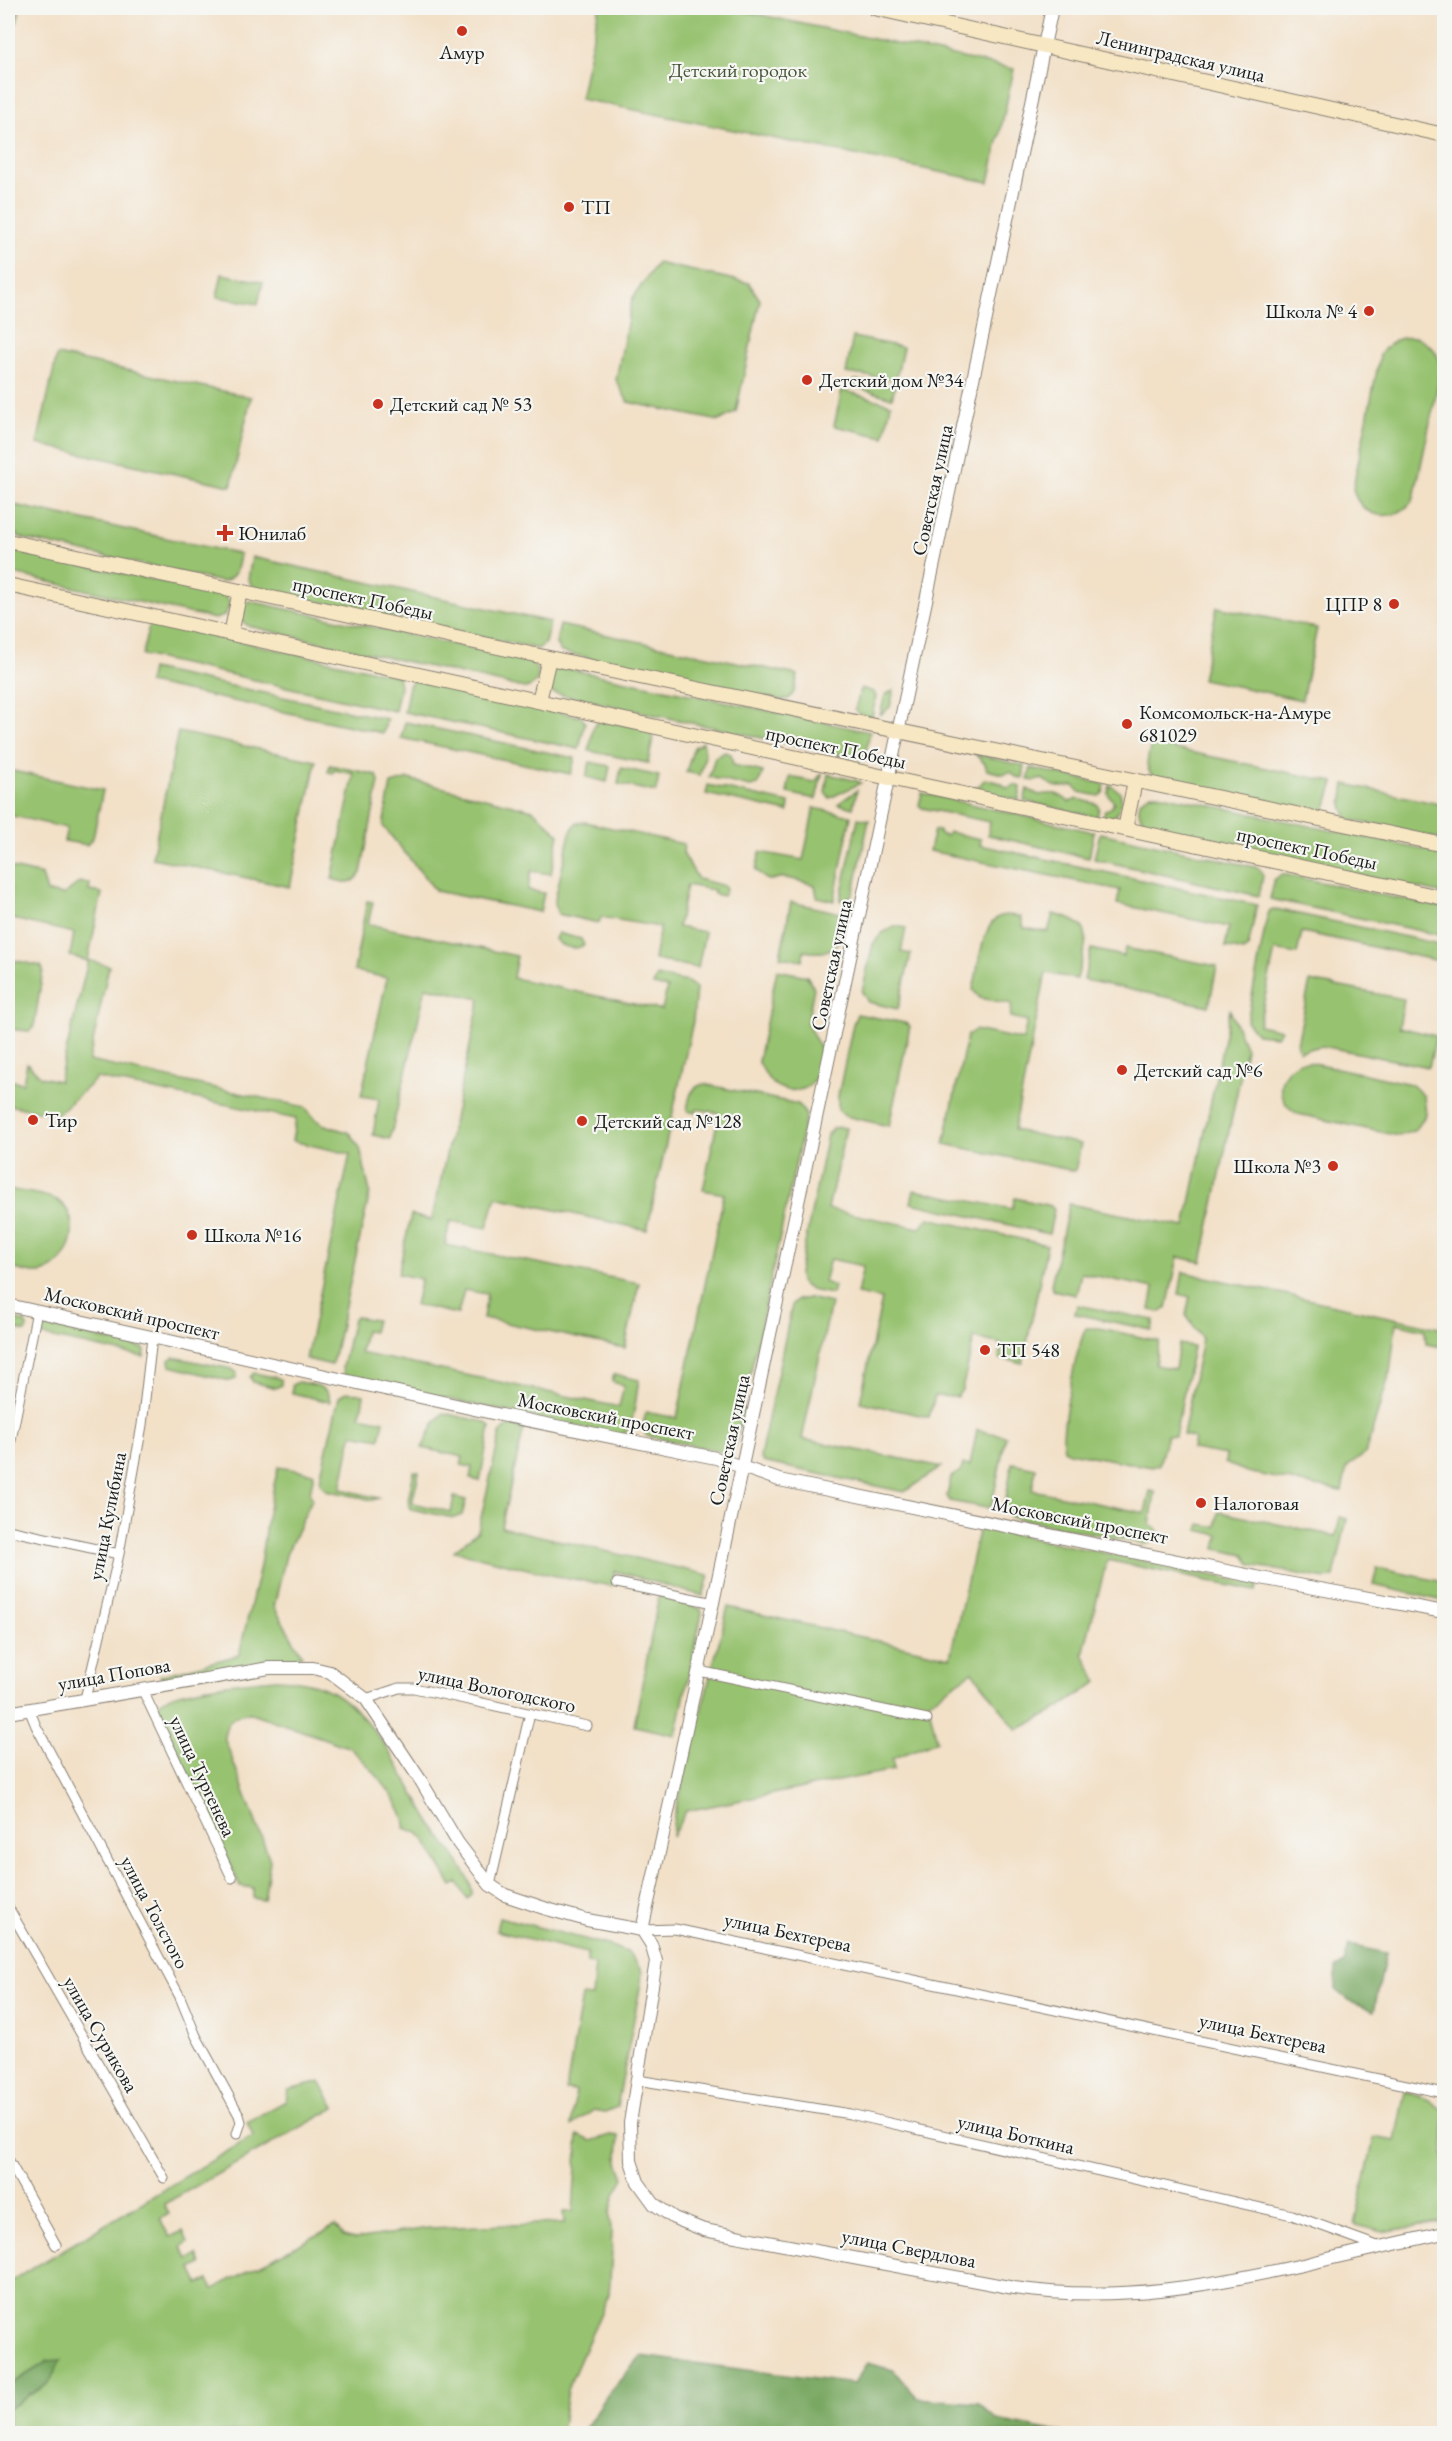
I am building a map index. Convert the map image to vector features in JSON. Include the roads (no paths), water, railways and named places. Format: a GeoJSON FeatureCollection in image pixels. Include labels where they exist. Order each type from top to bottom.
{"type":"FeatureCollection","features":[{"type":"Feature","properties":{"kind":"main road","name":"Ленинградская улица"},"geometry":{"type":"LineString","coordinates":[[874,8],[1444,135]]}},
{"type":"Feature","properties":{"kind":"main road","name":"проспект Победы"},"geometry":{"type":"LineString","coordinates":[[8,541],[549,658],[1444,845]]}},
{"type":"Feature","properties":{"kind":"main road","name":"проспект Победы"},"geometry":{"type":"LineString","coordinates":[[8,585],[1444,898]]}},
{"type":"Feature","properties":{"kind":"main road"},"geometry":{"type":"LineString","coordinates":[[231,634],[240,591]]}},
{"type":"Feature","properties":{"kind":"main road"},"geometry":{"type":"LineString","coordinates":[[539,701],[549,658]]}},
{"type":"Feature","properties":{"kind":"main road"},"geometry":{"type":"LineString","coordinates":[[1125,829],[1136,781]]}},
{"type":"Feature","properties":{"kind":"street","name":"Советская улица"},"geometry":{"type":"LineString","coordinates":[[642,1930],[744,1468],[902,730],[1052,8]]}},
{"type":"Feature","properties":{"kind":"street","name":"Московский проспект"},"geometry":{"type":"LineString","coordinates":[[8,1305],[501,1415],[716,1458],[789,1482],[1266,1579],[1444,1612]]}},
{"type":"Feature","properties":{"kind":"street"},"geometry":{"type":"LineString","coordinates":[[8,1455],[37,1311]]}},
{"type":"Feature","properties":{"kind":"street","name":"улица Кулибина"},"geometry":{"type":"LineString","coordinates":[[85,1699],[119,1554],[142,1425],[152,1338]]}},
{"type":"Feature","properties":{"kind":"street"},"geometry":{"type":"LineString","coordinates":[[8,1530],[119,1554]]}},
{"type":"Feature","properties":{"kind":"street"},"geometry":{"type":"LineString","coordinates":[[617,1583],[714,1603]]}},
{"type":"Feature","properties":{"kind":"street","name":"улица Бехтерева"},"geometry":{"type":"LineString","coordinates":[[228,1674],[269,1668],[313,1668],[330,1672],[366,1699],[421,1781],[458,1843],[490,1885],[505,1895],[587,1920],[642,1930],[675,1929],[710,1936],[1444,2093]]}},
{"type":"Feature","properties":{"kind":"street"},"geometry":{"type":"LineString","coordinates":[[699,1671],[927,1719]]}},
{"type":"Feature","properties":{"kind":"street","name":"улица Попова"},"geometry":{"type":"LineString","coordinates":[[8,1713],[228,1674]]}},
{"type":"Feature","properties":{"kind":"street","name":"улица Вологодского"},"geometry":{"type":"LineString","coordinates":[[366,1699],[399,1688],[414,1688],[587,1726]]}},
{"type":"Feature","properties":{"kind":"street","name":"улица Тургенева"},"geometry":{"type":"LineString","coordinates":[[142,1689],[232,1878]]}},
{"type":"Feature","properties":{"kind":"street","name":"улица Толстого"},"geometry":{"type":"LineString","coordinates":[[30,1709],[41,1736],[180,1997],[196,2036],[239,2115],[241,2122],[237,2134]]}},
{"type":"Feature","properties":{"kind":"street"},"geometry":{"type":"LineString","coordinates":[[490,1885],[530,1713]]}},
{"type":"Feature","properties":{"kind":"street","name":"улица Сурикова"},"geometry":{"type":"LineString","coordinates":[[8,1907],[164,2178]]}},
{"type":"Feature","properties":{"kind":"street","name":"улица Свердлова"},"geometry":{"type":"LineString","coordinates":[[642,1930],[651,1944],[656,1960],[630,2123],[631,2161],[638,2182],[654,2204],[674,2218],[704,2230],[1014,2288],[1054,2294],[1095,2295],[1161,2291],[1242,2279],[1444,2233]]}},
{"type":"Feature","properties":{"kind":"street","name":"улица Боткина"},"geometry":{"type":"LineString","coordinates":[[637,2080],[850,2114],[1292,2215],[1381,2247]]}},
{"type":"Feature","properties":{"kind":"street"},"geometry":{"type":"LineString","coordinates":[[8,2159],[56,2245]]}},
{"type":"Feature","properties":{"kind":"place","name":"Амур"},"geometry":{"type":"Point","coordinates":[462,31]}},
{"type":"Feature","properties":{"kind":"place","name":"ТП"},"geometry":{"type":"Point","coordinates":[569,207]}},
{"type":"Feature","properties":{"kind":"place","name":"Школа № 4"},"geometry":{"type":"Point","coordinates":[1369,311]}},
{"type":"Feature","properties":{"kind":"place","name":"Детский дом №34"},"geometry":{"type":"Point","coordinates":[807,380]}},
{"type":"Feature","properties":{"kind":"place","name":"Детский сад № 53"},"geometry":{"type":"Point","coordinates":[378,404]}},
{"type":"Feature","properties":{"kind":"place","name":"Юнилаб"},"geometry":{"type":"Point","coordinates":[225,533]}},
{"type":"Feature","properties":{"kind":"place","name":"ЦПР 8"},"geometry":{"type":"Point","coordinates":[1394,604]}},
{"type":"Feature","properties":{"kind":"place","name":"Комсомольск-на-Амуре 681029"},"geometry":{"type":"Point","coordinates":[1127,724]}},
{"type":"Feature","properties":{"kind":"place","name":"Детский сад №6"},"geometry":{"type":"Point","coordinates":[1122,1070]}},
{"type":"Feature","properties":{"kind":"place","name":"Тир"},"geometry":{"type":"Point","coordinates":[33,1120]}},
{"type":"Feature","properties":{"kind":"place","name":"Детский сад №128"},"geometry":{"type":"Point","coordinates":[582,1121]}},
{"type":"Feature","properties":{"kind":"place","name":"Школа №3"},"geometry":{"type":"Point","coordinates":[1333,1166]}},
{"type":"Feature","properties":{"kind":"place","name":"Школа №16"},"geometry":{"type":"Point","coordinates":[192,1235]}},
{"type":"Feature","properties":{"kind":"place","name":"ТП 548"},"geometry":{"type":"Point","coordinates":[985,1350]}},
{"type":"Feature","properties":{"kind":"place","name":"Налоговая"},"geometry":{"type":"Point","coordinates":[1201,1503]}},
{"type":"Feature","properties":{"kind":"park label","name":"Детский городок"},"geometry":{"type":"Point","coordinates":[738,70]}}]}
